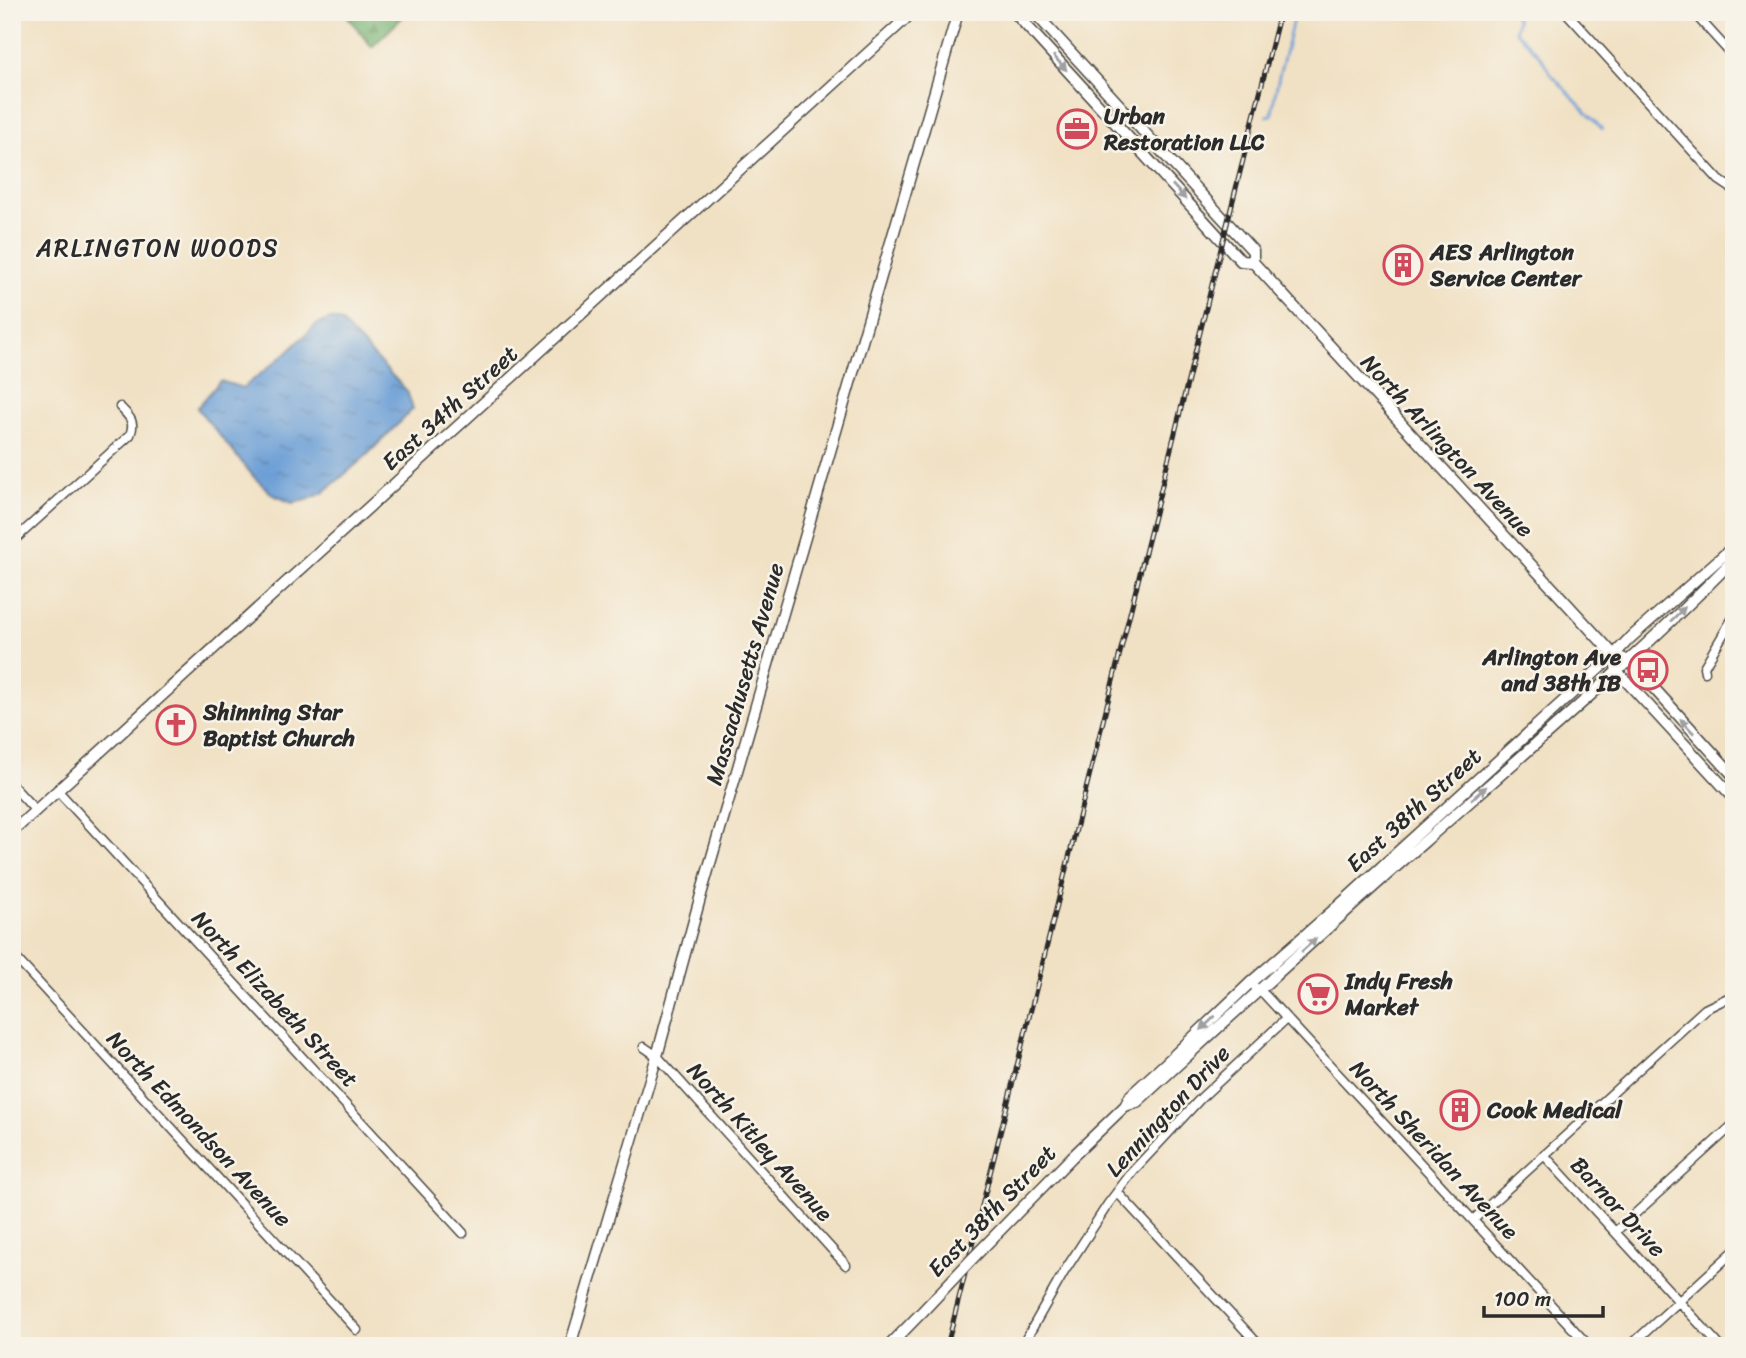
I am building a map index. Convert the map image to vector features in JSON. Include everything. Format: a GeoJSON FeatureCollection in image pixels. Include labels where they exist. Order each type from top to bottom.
{"type":"FeatureCollection","features":[{"type":"Feature","properties":{"kind":"main road","name":"East 34th Street"},"geometry":{"type":"LineString","coordinates":[[12,832],[913,12]]}},
{"type":"Feature","properties":{"kind":"main road","name":"Massachusetts Avenue"},"geometry":{"type":"LineString","coordinates":[[570,1346],[657,1056],[702,891],[958,12]]}},
{"type":"Feature","properties":{"kind":"main road","name":"North Arlington Avenue"},"geometry":{"type":"LineString","coordinates":[[1014,12],[1241,261],[1253,262]]}},
{"type":"Feature","properties":{"kind":"main road","name":"North Arlington Avenue"},"geometry":{"type":"LineString","coordinates":[[1034,12],[1253,251],[1253,262],[1614,655],[1629,661],[1734,776]]}},
{"type":"Feature","properties":{"kind":"main road","name":"East 38th Street"},"geometry":{"type":"LineString","coordinates":[[889,1346],[1125,1106],[1131,1095],[1250,983],[1354,892],[1734,546]]}},
{"type":"Feature","properties":{"kind":"main road","name":"East 38th Street"},"geometry":{"type":"LineString","coordinates":[[1125,1106],[1137,1102],[1412,852],[1559,724],[1696,598],[1734,559]]}},
{"type":"Feature","properties":{"kind":"main road"},"geometry":{"type":"LineString","coordinates":[[1614,655],[1617,671],[1734,798]]}},
{"type":"Feature","properties":{"kind":"street"},"geometry":{"type":"LineString","coordinates":[[1566,12],[1719,180],[1734,190]]}},
{"type":"Feature","properties":{"kind":"street"},"geometry":{"type":"LineString","coordinates":[[1693,12],[1734,57]]}},
{"type":"Feature","properties":{"kind":"street"},"geometry":{"type":"LineString","coordinates":[[12,542],[130,435],[132,420],[120,407]]}},
{"type":"Feature","properties":{"kind":"street"},"geometry":{"type":"LineString","coordinates":[[1705,671],[1704,667],[1734,616]]}},
{"type":"Feature","properties":{"kind":"street"},"geometry":{"type":"LineString","coordinates":[[12,785],[36,811]]}},
{"type":"Feature","properties":{"kind":"street","name":"North Elizabeth Street"},"geometry":{"type":"LineString","coordinates":[[58,791],[463,1233]]}},
{"type":"Feature","properties":{"kind":"street","name":"North Edmondson Avenue"},"geometry":{"type":"LineString","coordinates":[[12,954],[357,1330]]}},
{"type":"Feature","properties":{"kind":"street","name":"North Sheridan Avenue"},"geometry":{"type":"LineString","coordinates":[[1250,983],[1589,1346]]}},
{"type":"Feature","properties":{"kind":"street"},"geometry":{"type":"LineString","coordinates":[[1473,1220],[1705,1009],[1734,995]]}},
{"type":"Feature","properties":{"kind":"street","name":"Lennington Drive"},"geometry":{"type":"LineString","coordinates":[[1022,1346],[1063,1272],[1145,1157],[1183,1116],[1286,1019]]}},
{"type":"Feature","properties":{"kind":"street","name":"North Kitley Avenue"},"geometry":{"type":"LineString","coordinates":[[643,1047],[657,1056],[846,1265]]}},
{"type":"Feature","properties":{"kind":"street"},"geometry":{"type":"LineString","coordinates":[[1615,1232],[1734,1124]]}},
{"type":"Feature","properties":{"kind":"street","name":"Barnor Drive"},"geometry":{"type":"LineString","coordinates":[[1544,1156],[1720,1346]]}},
{"type":"Feature","properties":{"kind":"street"},"geometry":{"type":"LineString","coordinates":[[1118,1192],[1260,1346]]}},
{"type":"Feature","properties":{"kind":"street"},"geometry":{"type":"LineString","coordinates":[[1630,1346],[1734,1251]]}},
{"type":"Feature","properties":{"kind":"green space"},"geometry":{"type":"Polygon","coordinates":[[[344,12],[408,12],[372,47],[344,12]]]}},
{"type":"Feature","properties":{"kind":"water"},"geometry":{"type":"Polygon","coordinates":[[[331,319],[341,322],[407,391],[413,409],[366,456],[323,493],[292,503],[273,495],[254,477],[197,408],[220,381],[243,388],[289,351],[317,324],[331,319]]]}},
{"type":"Feature","properties":{"kind":"waterway"},"geometry":{"type":"LineString","coordinates":[[1267,116],[1272,115],[1294,12]]}},
{"type":"Feature","properties":{"kind":"waterway"},"geometry":{"type":"LineString","coordinates":[[1512,12],[1517,20],[1515,31],[1541,57],[1551,74],[1602,129]]}},
{"type":"Feature","properties":{"kind":"railway"},"geometry":{"type":"LineString","coordinates":[[947,1346],[1280,12]]}},
{"type":"Feature","properties":{"kind":"place","name":"Urban Restoration LLC"},"geometry":{"type":"Point","coordinates":[1077,129]}},
{"type":"Feature","properties":{"kind":"place","name":"AES Arlington Service Center"},"geometry":{"type":"Point","coordinates":[1403,265]}},
{"type":"Feature","properties":{"kind":"place","name":"Arlington Ave and 38th IB"},"geometry":{"type":"Point","coordinates":[1648,670]}},
{"type":"Feature","properties":{"kind":"place","name":"Shinning Star Baptist Church"},"geometry":{"type":"Point","coordinates":[176,725]}},
{"type":"Feature","properties":{"kind":"place","name":"Indy Fresh Market"},"geometry":{"type":"Point","coordinates":[1318,994]}},
{"type":"Feature","properties":{"kind":"place","name":"Cook Medical"},"geometry":{"type":"Point","coordinates":[1460,1110]}},
{"type":"Feature","properties":{"kind":"district","name":"ARLINGTON WOODS"},"geometry":{"type":"Point","coordinates":[158,248]}}]}
